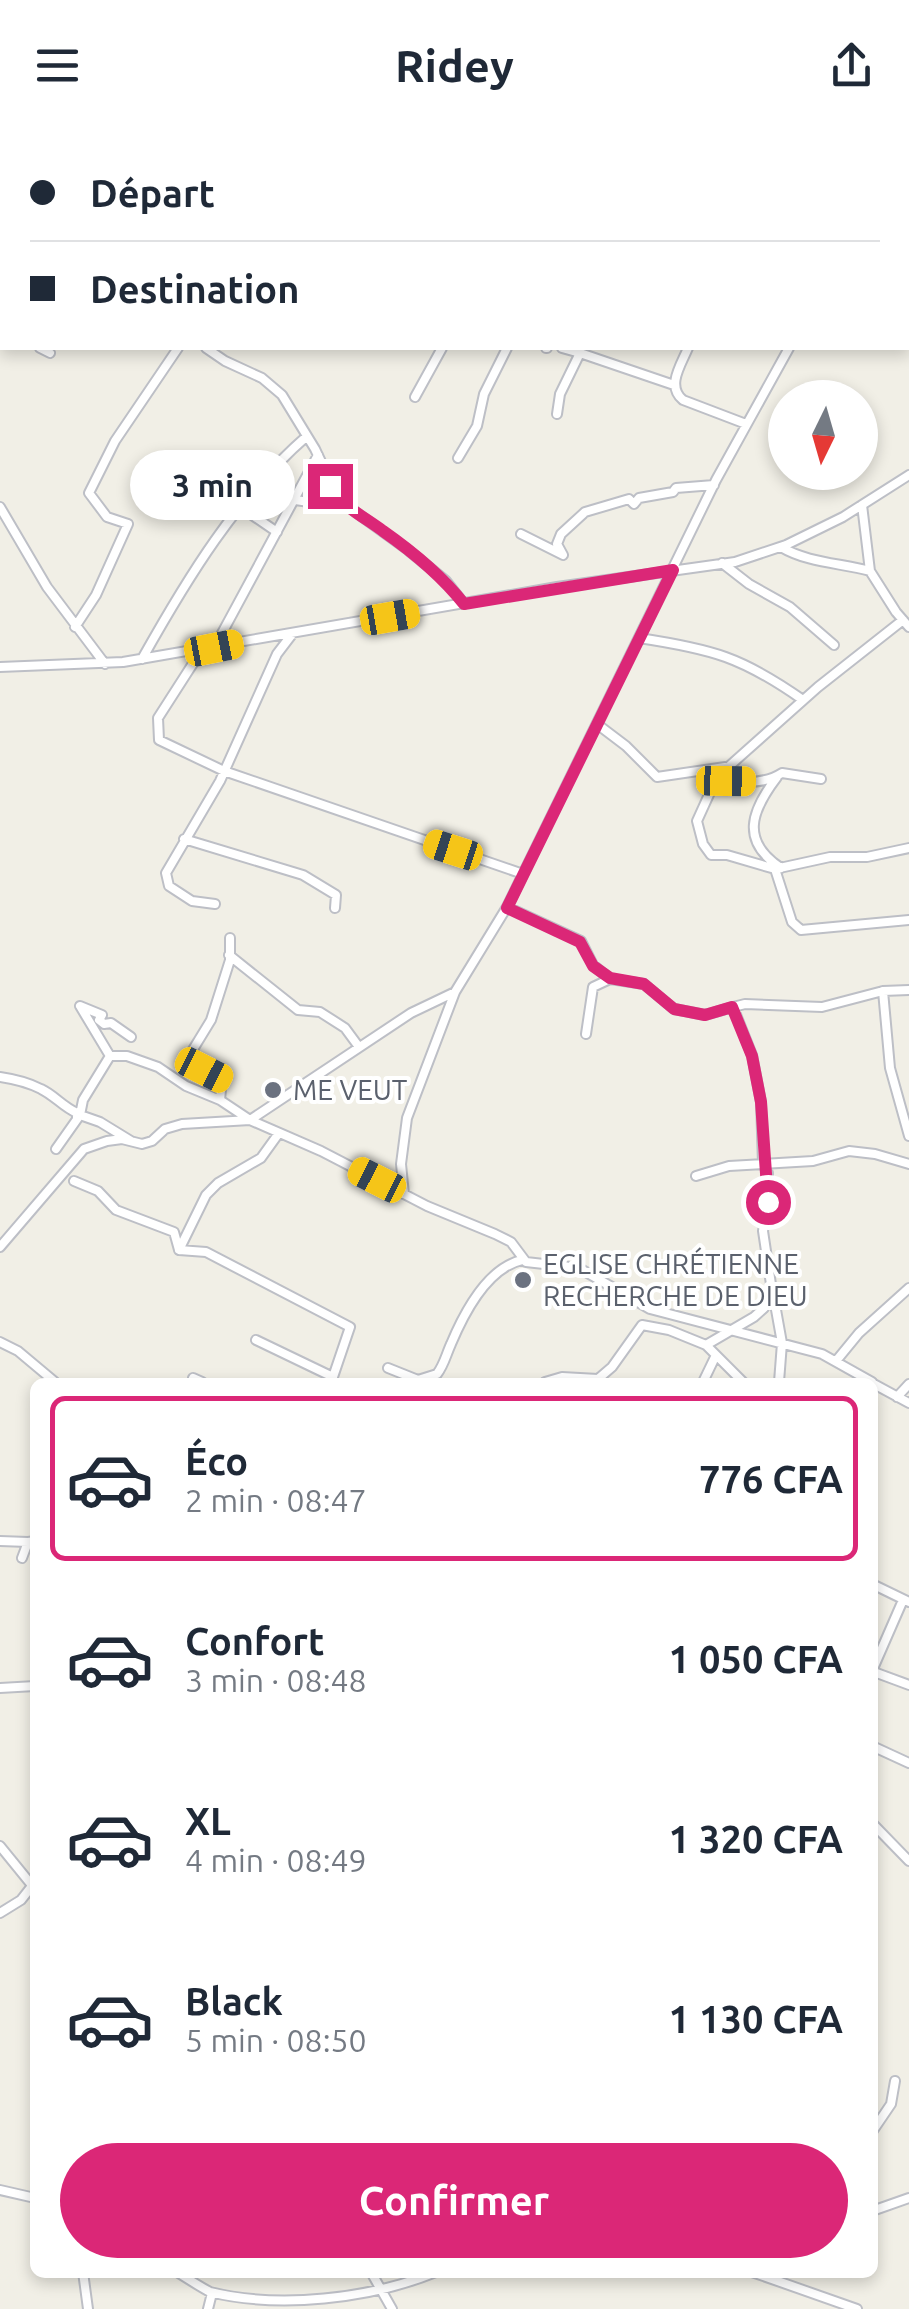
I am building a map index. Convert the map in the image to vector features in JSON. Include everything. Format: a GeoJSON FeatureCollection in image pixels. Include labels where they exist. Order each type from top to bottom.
{"type":"FeatureCollection","features":[{"type":"Feature","properties":{"kind":"street"},"geometry":{"type":"LineString","coordinates":[[44,350],[50,353]]}},
{"type":"Feature","properties":{"kind":"street"},"geometry":{"type":"LineString","coordinates":[[75,627],[96,595],[128,524],[107,517],[90,494],[115,440],[177,350]]}},
{"type":"Feature","properties":{"kind":"street"},"geometry":{"type":"LineString","coordinates":[[209,350],[273,387],[291,406],[330,486],[348,508],[446,581],[464,604]]}},
{"type":"Feature","properties":{"kind":"street"},"geometry":{"type":"LineString","coordinates":[[415,398],[441,350]]}},
{"type":"Feature","properties":{"kind":"street"},"geometry":{"type":"LineString","coordinates":[[458,458],[477,426],[488,383],[505,350]]}},
{"type":"Feature","properties":{"kind":"street"},"geometry":{"type":"LineString","coordinates":[[569,350],[674,385]]}},
{"type":"Feature","properties":{"kind":"street"},"geometry":{"type":"LineString","coordinates":[[687,350],[674,385],[676,394],[746,424]]}},
{"type":"Feature","properties":{"kind":"street"},"geometry":{"type":"LineString","coordinates":[[404,1194],[401,1164],[406,1118],[456,992],[507,908],[714,485],[788,350]]}},
{"type":"Feature","properties":{"kind":"street"},"geometry":{"type":"LineString","coordinates":[[557,414],[557,403],[580,353]]}},
{"type":"Feature","properties":{"kind":"street"},"geometry":{"type":"LineString","coordinates":[[142,659],[180,590],[239,506],[307,436]]}},
{"type":"Feature","properties":{"kind":"street"},"geometry":{"type":"LineString","coordinates":[[214,648],[318,455]]}},
{"type":"Feature","properties":{"kind":"street"},"geometry":{"type":"LineString","coordinates":[[0,668],[142,659],[761,556],[862,505],[909,475]]}},
{"type":"Feature","properties":{"kind":"street"},"geometry":{"type":"LineString","coordinates":[[522,534],[563,555],[557,544],[561,534],[595,507],[629,499],[634,504],[639,498],[673,492],[676,488],[714,485]]}},
{"type":"Feature","properties":{"kind":"street"},"geometry":{"type":"LineString","coordinates":[[295,500],[348,508]]}},
{"type":"Feature","properties":{"kind":"street"},"geometry":{"type":"LineString","coordinates":[[862,505],[870,571],[906,623],[803,700],[726,768],[717,777],[696,821],[708,852],[778,868],[830,857],[867,856],[909,848]]}},
{"type":"Feature","properties":{"kind":"street"},"geometry":{"type":"LineString","coordinates":[[239,506],[277,532]]}},
{"type":"Feature","properties":{"kind":"street"},"geometry":{"type":"LineString","coordinates":[[1,511],[24,553],[105,664]]}},
{"type":"Feature","properties":{"kind":"street"},"geometry":{"type":"LineString","coordinates":[[782,547],[808,560],[840,562],[870,571]]}},
{"type":"Feature","properties":{"kind":"street"},"geometry":{"type":"LineString","coordinates":[[722,563],[790,607],[834,645]]}},
{"type":"Feature","properties":{"kind":"street"},"geometry":{"type":"LineString","coordinates":[[215,904],[192,901],[169,886],[166,873],[224,771],[278,654],[292,634]]}},
{"type":"Feature","properties":{"kind":"street"},"geometry":{"type":"LineString","coordinates":[[639,638],[725,654],[803,700]]}},
{"type":"Feature","properties":{"kind":"street"},"geometry":{"type":"LineString","coordinates":[[201,650],[164,707],[156,727],[159,740],[224,771],[523,874]]}},
{"type":"Feature","properties":{"kind":"street"},"geometry":{"type":"LineString","coordinates":[[597,724],[626,746],[656,777],[726,768]]}},
{"type":"Feature","properties":{"kind":"street"},"geometry":{"type":"LineString","coordinates":[[822,780],[782,773],[758,810],[753,837],[759,850],[778,868],[792,922],[801,930],[909,920]]}},
{"type":"Feature","properties":{"kind":"street"},"geometry":{"type":"LineString","coordinates":[[717,777],[750,782],[777,777]]}},
{"type":"Feature","properties":{"kind":"street"},"geometry":{"type":"LineString","coordinates":[[184,839],[303,875],[336,895],[335,908]]}},
{"type":"Feature","properties":{"kind":"street"},"geometry":{"type":"LineString","coordinates":[[507,908],[580,942],[593,966],[594,988],[586,1034]]}},
{"type":"Feature","properties":{"kind":"street"},"geometry":{"type":"LineString","coordinates":[[220,1100],[222,1080],[186,1061],[211,1020],[230,938]]}},
{"type":"Feature","properties":{"kind":"street"},"geometry":{"type":"LineString","coordinates":[[229,955],[298,1010],[320,1012],[345,1028],[359,1047]]}},
{"type":"Feature","properties":{"kind":"street"},"geometry":{"type":"LineString","coordinates":[[593,966],[610,978],[644,984],[683,1013],[705,1015],[745,1004],[822,1007],[883,991],[909,990]]}},
{"type":"Feature","properties":{"kind":"street"},"geometry":{"type":"LineString","coordinates":[[594,988],[610,978]]}},
{"type":"Feature","properties":{"kind":"street"},"geometry":{"type":"LineString","coordinates":[[883,991],[890,1068],[909,1136]]}},
{"type":"Feature","properties":{"kind":"street"},"geometry":{"type":"LineString","coordinates":[[0,1247],[84,1149],[107,1141],[142,1144],[165,1129],[182,1124],[250,1120],[411,1013],[456,992]]}},
{"type":"Feature","properties":{"kind":"street"},"geometry":{"type":"LineString","coordinates":[[110,1056],[80,1006],[102,1015],[99,1020],[131,1037]]}},
{"type":"Feature","properties":{"kind":"street"},"geometry":{"type":"LineString","coordinates":[[732,1007],[752,1056],[761,1102],[763,1164],[768,1173],[762,1231],[782,1343],[779,1378]]}},
{"type":"Feature","properties":{"kind":"street"},"geometry":{"type":"LineString","coordinates":[[110,1056],[126,1056],[158,1068],[250,1120],[496,1234],[515,1246],[522,1260]]}},
{"type":"Feature","properties":{"kind":"street"},"geometry":{"type":"LineString","coordinates":[[56,1150],[79,1117],[83,1100],[110,1056]]}},
{"type":"Feature","properties":{"kind":"street"},"geometry":{"type":"LineString","coordinates":[[0,1077],[14,1077],[39,1087],[79,1117],[100,1122],[130,1141]]}},
{"type":"Feature","properties":{"kind":"street"},"geometry":{"type":"LineString","coordinates":[[179,1250],[206,1195],[261,1158],[279,1133]]}},
{"type":"Feature","properties":{"kind":"street"},"geometry":{"type":"LineString","coordinates":[[696,1176],[729,1166],[813,1161],[849,1151],[909,1164]]}},
{"type":"Feature","properties":{"kind":"street"},"geometry":{"type":"LineString","coordinates":[[898,1160],[909,1152]]}},
{"type":"Feature","properties":{"kind":"street"},"geometry":{"type":"LineString","coordinates":[[768,1173],[776,1164]]}},
{"type":"Feature","properties":{"kind":"street"},"geometry":{"type":"LineString","coordinates":[[74,1181],[98,1192],[116,1210],[174,1232],[179,1250]]}},
{"type":"Feature","properties":{"kind":"street"},"geometry":{"type":"LineString","coordinates":[[179,1250],[206,1252],[350,1327],[333,1378]]}},
{"type":"Feature","properties":{"kind":"street"},"geometry":{"type":"LineString","coordinates":[[424,1378],[437,1374],[466,1312],[480,1292],[508,1263],[522,1260],[580,1268],[650,1310],[822,1354],[863,1378]]}},
{"type":"Feature","properties":{"kind":"street"},"geometry":{"type":"LineString","coordinates":[[836,1362],[859,1333],[909,1288]]}},
{"type":"Feature","properties":{"kind":"street"},"geometry":{"type":"LineString","coordinates":[[706,1345],[764,1308],[772,1291]]}},
{"type":"Feature","properties":{"kind":"street"},"geometry":{"type":"LineString","coordinates":[[599,1378],[612,1367],[642,1325],[669,1330],[706,1345],[738,1378]]}},
{"type":"Feature","properties":{"kind":"street"},"geometry":{"type":"LineString","coordinates":[[256,1340],[328,1378]]}},
{"type":"Feature","properties":{"kind":"street"},"geometry":{"type":"LineString","coordinates":[[0,1342],[18,1351],[50,1378]]}},
{"type":"Feature","properties":{"kind":"street"},"geometry":{"type":"LineString","coordinates":[[705,1378],[716,1355]]}},
{"type":"Feature","properties":{"kind":"street"},"geometry":{"type":"LineString","coordinates":[[388,1368],[413,1378]]}},
{"type":"Feature","properties":{"kind":"street"},"geometry":{"type":"LineString","coordinates":[[897,1397],[909,1384]]}},
{"type":"Feature","properties":{"kind":"street"},"geometry":{"type":"LineString","coordinates":[[878,1386],[909,1403]]}},
{"type":"Feature","properties":{"kind":"street"},"geometry":{"type":"LineString","coordinates":[[0,1540],[30,1541]]}},
{"type":"Feature","properties":{"kind":"street"},"geometry":{"type":"LineString","coordinates":[[22,1558],[30,1544]]}},
{"type":"Feature","properties":{"kind":"street"},"geometry":{"type":"LineString","coordinates":[[878,1587],[906,1601],[878,1662]]}},
{"type":"Feature","properties":{"kind":"street"},"geometry":{"type":"LineString","coordinates":[[878,1675],[909,1685]]}},
{"type":"Feature","properties":{"kind":"street"},"geometry":{"type":"LineString","coordinates":[[0,1688],[30,1686]]}},
{"type":"Feature","properties":{"kind":"street"},"geometry":{"type":"LineString","coordinates":[[878,1749],[909,1763]]}},
{"type":"Feature","properties":{"kind":"street"},"geometry":{"type":"LineString","coordinates":[[878,1829],[909,1861]]}},
{"type":"Feature","properties":{"kind":"street"},"geometry":{"type":"LineString","coordinates":[[0,1846],[30,1882]]}},
{"type":"Feature","properties":{"kind":"street"},"geometry":{"type":"LineString","coordinates":[[0,1912],[30,1891]]}},
{"type":"Feature","properties":{"kind":"street"},"geometry":{"type":"LineString","coordinates":[[878,2123],[891,2104],[895,2081]]}},
{"type":"Feature","properties":{"kind":"street"},"geometry":{"type":"LineString","coordinates":[[0,2190],[30,2197]]}},
{"type":"Feature","properties":{"kind":"street"},"geometry":{"type":"LineString","coordinates":[[878,2209],[909,2198]]}},
{"type":"Feature","properties":{"kind":"street"},"geometry":{"type":"LineString","coordinates":[[84,2278],[88,2309]]}},
{"type":"Feature","properties":{"kind":"street"},"geometry":{"type":"LineString","coordinates":[[187,2278],[212,2293],[242,2302],[278,2305],[340,2304],[382,2294],[421,2278]]}},
{"type":"Feature","properties":{"kind":"street"},"geometry":{"type":"LineString","coordinates":[[374,2278],[389,2308]]}},
{"type":"Feature","properties":{"kind":"street"},"geometry":{"type":"LineString","coordinates":[[770,2278],[857,2309]]}},
{"type":"Feature","properties":{"kind":"street"},"geometry":{"type":"LineString","coordinates":[[208,2309],[212,2293]]}},
{"type":"Feature","properties":{"kind":"place","name":"ME VEUT"},"geometry":{"type":"Point","coordinates":[273,1090]}},
{"type":"Feature","properties":{"kind":"place","name":"EGLISE CHRÉTIENNE RECHERCHE DE DIEU"},"geometry":{"type":"Point","coordinates":[523,1280]}},
{"type":"Feature","properties":{"kind":"route"},"geometry":{"type":"LineString","coordinates":[[330,486],[338,500],[446,581],[464,604],[673,570],[507,908],[580,942],[590,954],[593,966],[610,978],[644,984],[683,1013],[705,1015],[732,1007],[746,1035],[761,1102],[768,1202]]}}]}
